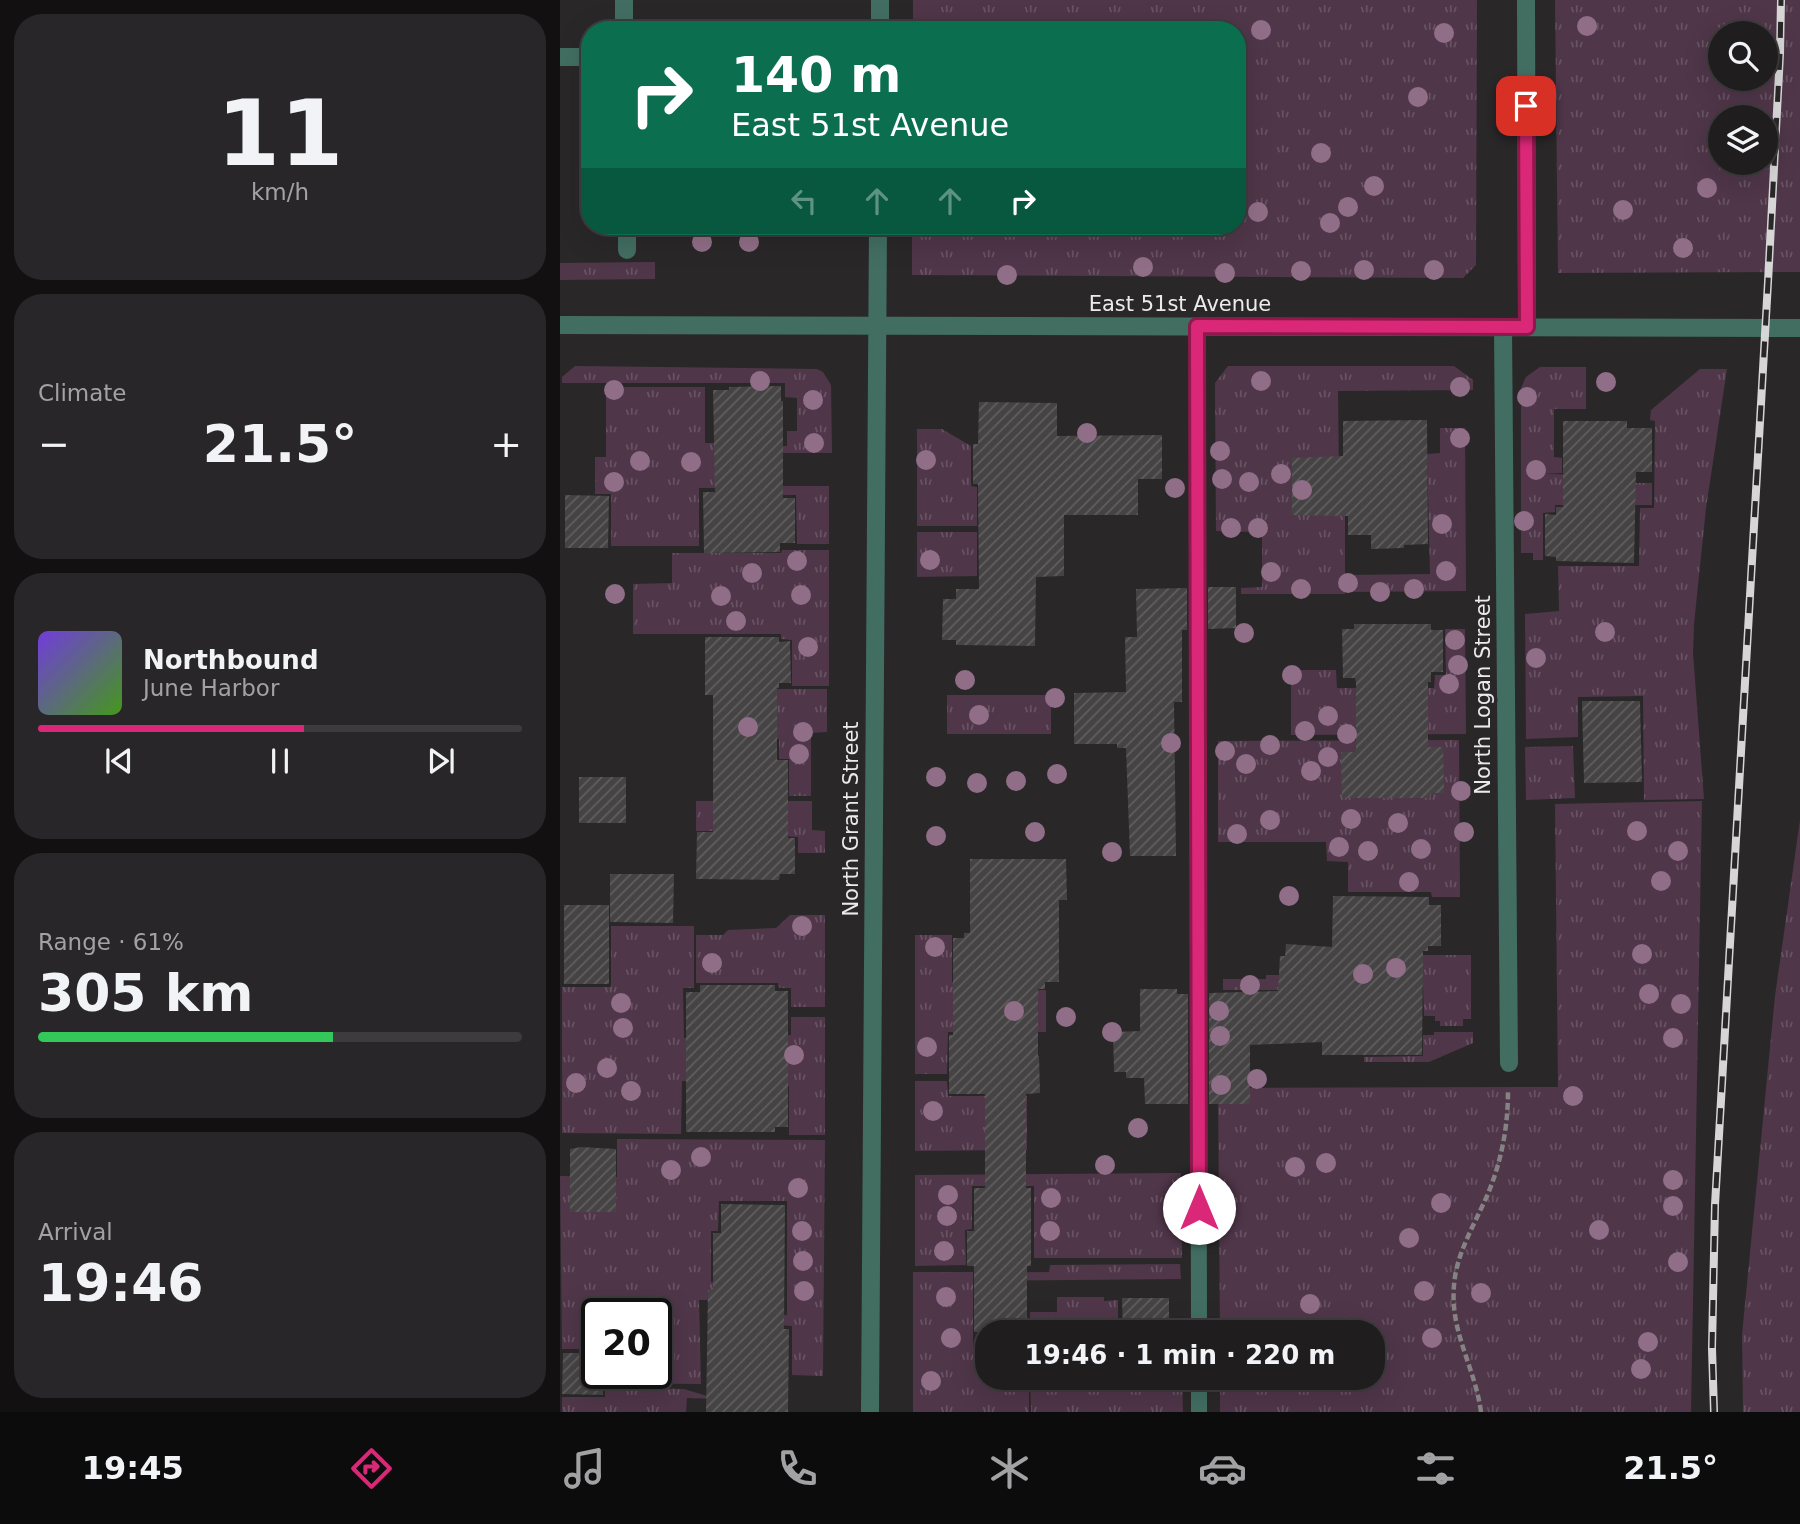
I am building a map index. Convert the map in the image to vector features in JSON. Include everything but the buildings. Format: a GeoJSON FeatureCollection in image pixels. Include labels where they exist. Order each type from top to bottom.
{"type":"FeatureCollection","features":[{"type":"Feature","properties":{"kind":"street"},"geometry":{"type":"LineString","coordinates":[[624,0],[624,21]]}},
{"type":"Feature","properties":{"kind":"street"},"geometry":{"type":"LineString","coordinates":[[880,0],[880,21]]}},
{"type":"Feature","properties":{"kind":"street"},"geometry":{"type":"LineString","coordinates":[[1526,0],[1527,327]]}},
{"type":"Feature","properties":{"kind":"street"},"geometry":{"type":"LineString","coordinates":[[560,57],[581,57]]}},
{"type":"Feature","properties":{"kind":"street"},"geometry":{"type":"LineString","coordinates":[[627,235],[627,250]]}},
{"type":"Feature","properties":{"kind":"street","name":"North Grant Street"},"geometry":{"type":"LineString","coordinates":[[870,1412],[878,235]]}},
{"type":"Feature","properties":{"kind":"street","name":"East 51st Avenue"},"geometry":{"type":"LineString","coordinates":[[560,325],[1800,328]]}},
{"type":"Feature","properties":{"kind":"street","name":"North Logan Street"},"geometry":{"type":"LineString","coordinates":[[1503,327],[1509,1063]]}},
{"type":"Feature","properties":{"kind":"lane"},"geometry":{"type":"LineString","coordinates":[[1197,326],[1199,1320]]}},
{"type":"Feature","properties":{"kind":"lane"},"geometry":{"type":"LineString","coordinates":[[1199,1390],[1199,1412]]}},
{"type":"Feature","properties":{"kind":"path"},"geometry":{"type":"LineString","coordinates":[[1481,1412],[1478,1388],[1456,1329],[1456,1272],[1467,1237],[1488,1194],[1502,1150],[1508,1114],[1509,1063]]}},
{"type":"Feature","properties":{"kind":"green space"},"geometry":{"type":"Polygon","coordinates":[[[913,0],[1477,0],[1476,265],[1463,278],[912,275],[912,235],[1246,235],[1246,21],[913,21],[913,0]]]}},
{"type":"Feature","properties":{"kind":"green space"},"geometry":{"type":"Polygon","coordinates":[[[1555,0],[1800,0],[1800,272],[1558,273],[1555,0]]]}},
{"type":"Feature","properties":{"kind":"green space"},"geometry":{"type":"Polygon","coordinates":[[[655,262],[655,279],[560,280],[560,263],[655,262]]]}},
{"type":"Feature","properties":{"kind":"green space"},"geometry":{"type":"Polygon","coordinates":[[[575,366],[817,369],[823,372],[831,385],[832,453],[735,453],[735,446],[787,446],[787,431],[797,431],[797,398],[785,397],[785,383],[562,383],[562,377],[575,366]]]}},
{"type":"Feature","properties":{"kind":"green space"},"geometry":{"type":"Polygon","coordinates":[[[1228,366],[1454,366],[1473,380],[1473,390],[1338,391],[1339,475],[1345,504],[1345,594],[1241,594],[1241,588],[1262,587],[1262,532],[1216,531],[1215,383],[1228,366]]]}},
{"type":"Feature","properties":{"kind":"green space"},"geometry":{"type":"Polygon","coordinates":[[[1540,367],[1586,367],[1586,409],[1554,409],[1554,457],[1562,458],[1562,473],[1542,474],[1613,475],[1613,483],[1652,483],[1652,505],[1555,505],[1555,512],[1543,513],[1543,560],[1533,560],[1533,553],[1521,553],[1521,388],[1526,377],[1540,367]]]}},
{"type":"Feature","properties":{"kind":"green space"},"geometry":{"type":"Polygon","coordinates":[[[1700,369],[1727,369],[1706,508],[1694,624],[1693,653],[1704,799],[1644,800],[1643,696],[1578,697],[1578,737],[1526,739],[1525,614],[1559,611],[1558,566],[1639,566],[1640,508],[1654,508],[1655,421],[1650,420],[1651,410],[1700,369]]]}},
{"type":"Feature","properties":{"kind":"green space"},"geometry":{"type":"Polygon","coordinates":[[[606,387],[705,387],[705,443],[724,443],[724,488],[699,488],[699,546],[611,546],[611,494],[595,494],[595,457],[606,457],[606,387]]]}},
{"type":"Feature","properties":{"kind":"green space"},"geometry":{"type":"Polygon","coordinates":[[[1440,428],[1465,428],[1466,591],[1348,592],[1348,575],[1430,574],[1427,454],[1440,453],[1440,428]]]}},
{"type":"Feature","properties":{"kind":"green space"},"geometry":{"type":"Polygon","coordinates":[[[917,429],[942,429],[971,446],[971,486],[977,487],[977,526],[917,526],[917,429]]]}},
{"type":"Feature","properties":{"kind":"green space"},"geometry":{"type":"Polygon","coordinates":[[[728,486],[829,486],[829,544],[797,544],[796,495],[728,486]]]}},
{"type":"Feature","properties":{"kind":"green space"},"geometry":{"type":"Polygon","coordinates":[[[917,532],[977,532],[977,576],[917,577],[917,532]]]}},
{"type":"Feature","properties":{"kind":"green space"},"geometry":{"type":"Polygon","coordinates":[[[782,550],[829,550],[829,686],[792,686],[792,640],[781,639],[781,634],[633,634],[633,584],[672,583],[672,553],[781,553],[782,550]]]}},
{"type":"Feature","properties":{"kind":"green space"},"geometry":{"type":"Polygon","coordinates":[[[1445,629],[1465,629],[1466,734],[1291,735],[1291,670],[1336,670],[1337,688],[1434,688],[1435,675],[1446,675],[1445,629]]]}},
{"type":"Feature","properties":{"kind":"green space"},"geometry":{"type":"Polygon","coordinates":[[[732,689],[827,689],[827,732],[811,733],[811,796],[789,796],[789,759],[779,759],[779,739],[732,739],[732,689]]]}},
{"type":"Feature","properties":{"kind":"green space"},"geometry":{"type":"Polygon","coordinates":[[[947,695],[1051,695],[1051,734],[947,734],[947,695]]]}},
{"type":"Feature","properties":{"kind":"green space"},"geometry":{"type":"Polygon","coordinates":[[[1459,740],[1460,897],[1432,897],[1431,892],[1348,892],[1348,862],[1327,861],[1326,842],[1218,842],[1218,741],[1459,740]]]}},
{"type":"Feature","properties":{"kind":"green space"},"geometry":{"type":"Polygon","coordinates":[[[1573,746],[1575,798],[1526,800],[1525,747],[1573,746]]]}},
{"type":"Feature","properties":{"kind":"green space"},"geometry":{"type":"Polygon","coordinates":[[[696,801],[812,801],[812,830],[825,831],[825,853],[798,853],[798,837],[780,836],[779,831],[696,831],[696,801]]]}},
{"type":"Feature","properties":{"kind":"green space"},"geometry":{"type":"Polygon","coordinates":[[[1702,801],[1691,1412],[1220,1412],[1220,1390],[1385,1390],[1385,1320],[1220,1320],[1218,1088],[1558,1087],[1555,804],[1702,801]]]}},
{"type":"Feature","properties":{"kind":"green space"},"geometry":{"type":"Polygon","coordinates":[[[1800,820],[1800,1412],[1743,1412],[1742,1335],[1775,996],[1800,820]]]}},
{"type":"Feature","properties":{"kind":"green space"},"geometry":{"type":"Polygon","coordinates":[[[790,915],[825,915],[825,1007],[791,1007],[791,988],[779,988],[778,983],[696,983],[696,935],[723,935],[728,930],[776,928],[790,915]]]}},
{"type":"Feature","properties":{"kind":"green space"},"geometry":{"type":"Polygon","coordinates":[[[611,926],[694,926],[694,988],[683,988],[684,1038],[775,1038],[775,1081],[682,1081],[681,1134],[562,1133],[562,987],[611,987],[611,926]]]}},
{"type":"Feature","properties":{"kind":"green space"},"geometry":{"type":"Polygon","coordinates":[[[915,935],[952,935],[952,982],[963,982],[964,990],[1046,990],[1046,1032],[948,1032],[947,1074],[915,1074],[915,935]]]}},
{"type":"Feature","properties":{"kind":"green space"},"geometry":{"type":"Polygon","coordinates":[[[1314,955],[1471,955],[1471,1019],[1463,1019],[1463,1026],[1440,1026],[1440,1021],[1435,1021],[1435,1016],[1424,1016],[1423,985],[1320,985],[1320,990],[1223,990],[1223,979],[1266,979],[1266,975],[1314,975],[1314,955]]]}},
{"type":"Feature","properties":{"kind":"green space"},"geometry":{"type":"Polygon","coordinates":[[[791,1017],[825,1017],[825,1135],[789,1135],[789,1086],[778,1086],[778,1035],[791,1035],[791,1017]]]}},
{"type":"Feature","properties":{"kind":"green space"},"geometry":{"type":"Polygon","coordinates":[[[1434,1032],[1473,1032],[1473,1043],[1429,1062],[1364,1062],[1364,1057],[1423,1056],[1423,1035],[1434,1035],[1434,1032]]]}},
{"type":"Feature","properties":{"kind":"green space"},"geometry":{"type":"Polygon","coordinates":[[[915,1081],[947,1081],[948,1096],[1027,1096],[1027,1150],[915,1151],[915,1081]]]}},
{"type":"Feature","properties":{"kind":"green space"},"geometry":{"type":"Polygon","coordinates":[[[617,1139],[825,1140],[823,1376],[792,1375],[792,1326],[779,1325],[754,1315],[787,1315],[787,1201],[719,1201],[718,1231],[711,1231],[711,1282],[721,1282],[721,1300],[699,1300],[701,1384],[672,1384],[672,1298],[581,1298],[581,1349],[562,1349],[560,1176],[617,1177],[617,1139]]]}},
{"type":"Feature","properties":{"kind":"green space"},"geometry":{"type":"Polygon","coordinates":[[[1181,1173],[1182,1258],[1034,1258],[1034,1186],[972,1186],[972,1229],[965,1230],[966,1265],[915,1266],[915,1175],[1181,1173]]]}},
{"type":"Feature","properties":{"kind":"green space"},"geometry":{"type":"Polygon","coordinates":[[[1180,1264],[1181,1279],[974,1281],[974,1273],[1049,1272],[1050,1265],[1180,1264]]]}},
{"type":"Feature","properties":{"kind":"green space"},"geometry":{"type":"Polygon","coordinates":[[[913,1272],[973,1272],[975,1390],[1029,1390],[1029,1412],[913,1412],[913,1272]]]}},
{"type":"Feature","properties":{"kind":"green space"},"geometry":{"type":"Polygon","coordinates":[[[1057,1297],[1104,1297],[1104,1301],[1118,1300],[1118,1320],[1030,1320],[1030,1312],[1057,1312],[1057,1297]]]}},
{"type":"Feature","properties":{"kind":"green space"},"geometry":{"type":"Polygon","coordinates":[[[605,1389],[672,1389],[684,1389],[717,1399],[687,1398],[686,1412],[562,1412],[562,1397],[605,1397],[605,1389]]]}},
{"type":"Feature","properties":{"kind":"green space"},"geometry":{"type":"Polygon","coordinates":[[[1030,1390],[1182,1390],[1183,1412],[1031,1412],[1030,1390]]]}},
{"type":"Feature","properties":{"kind":"railway"},"geometry":{"type":"LineString","coordinates":[[1714,1412],[1712,1348],[1715,1205],[1768,282],[1781,0]]}},
{"type":"Feature","properties":{"kind":"route"},"geometry":{"type":"LineString","coordinates":[[1199,1208],[1197,326],[1527,327],[1526,106]]}}]}
